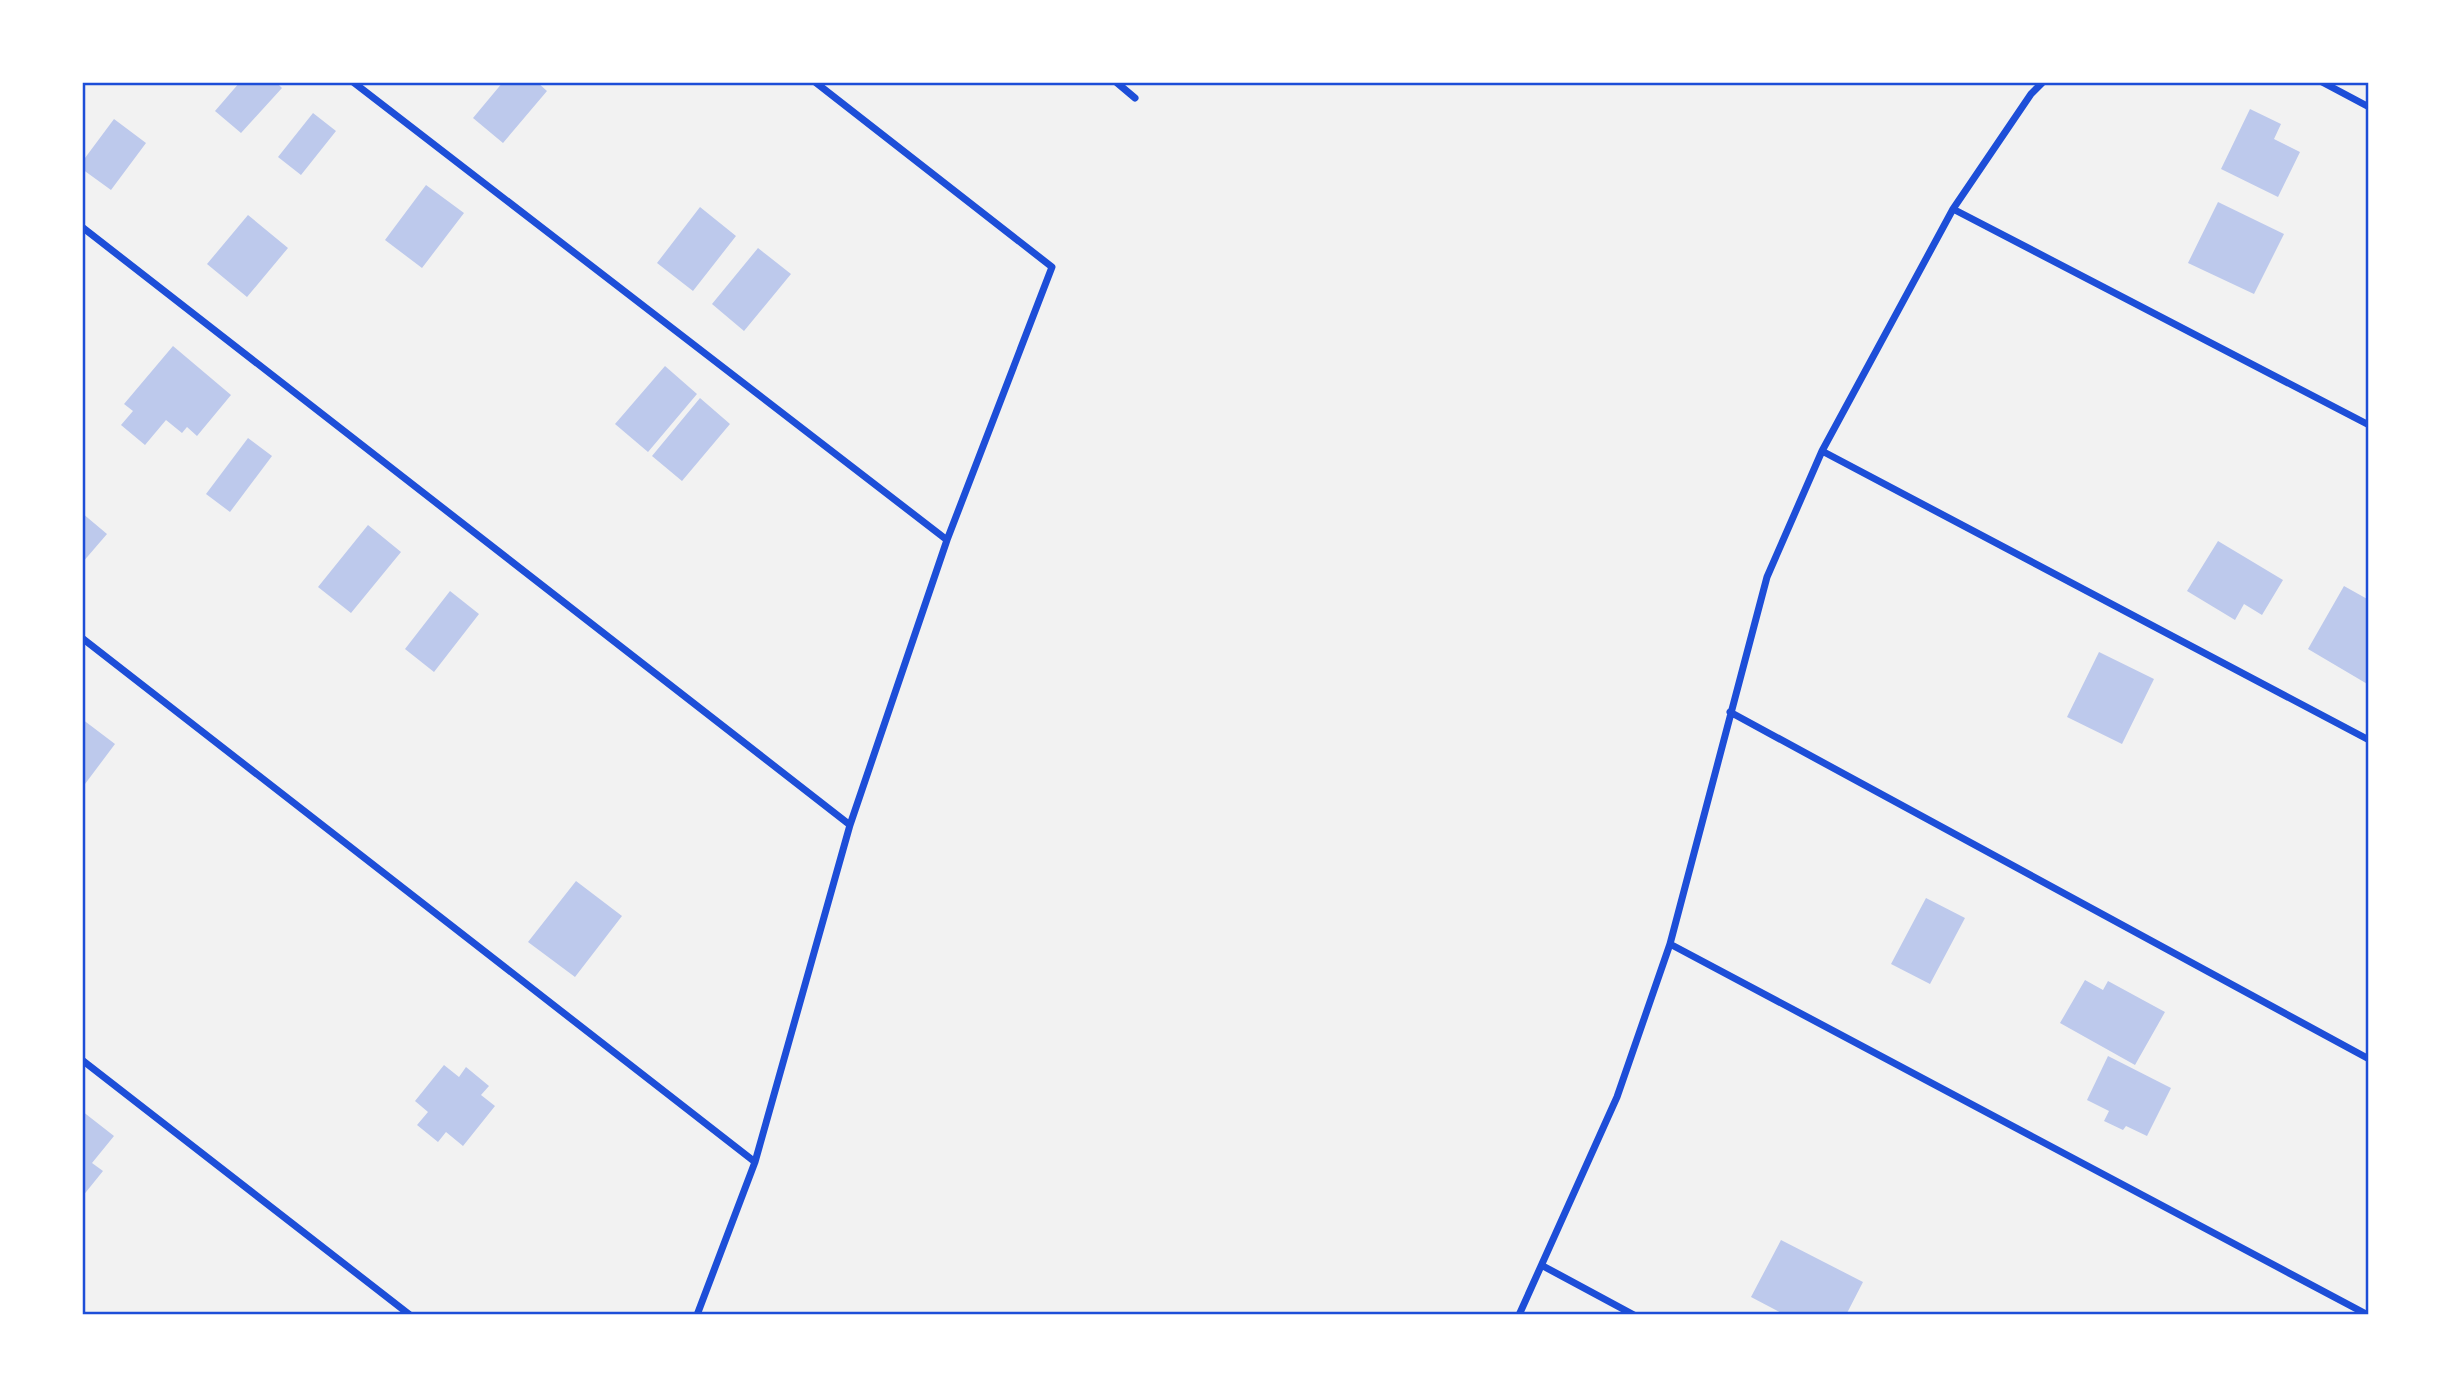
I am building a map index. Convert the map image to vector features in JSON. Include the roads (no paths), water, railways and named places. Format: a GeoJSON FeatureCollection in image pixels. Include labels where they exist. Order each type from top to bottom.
{"type":"FeatureCollection","features":[{"type":"Feature","properties":{"kind":"street"},"geometry":{"type":"LineString","coordinates":[[353,82],[947,540]]}},
{"type":"Feature","properties":{"kind":"street"},"geometry":{"type":"LineString","coordinates":[[697,1315],[755,1162],[850,825],[947,540],[1052,267],[815,82]]}},
{"type":"Feature","properties":{"kind":"street"},"geometry":{"type":"LineString","coordinates":[[1116,82],[1135,98]]}},
{"type":"Feature","properties":{"kind":"street"},"geometry":{"type":"LineString","coordinates":[[1519,1315],[1617,1097],[1670,944],[1768,577],[1822,451],[1953,209],[2031,94],[2043,82]]}},
{"type":"Feature","properties":{"kind":"street"},"geometry":{"type":"LineString","coordinates":[[2322,82],[2369,107]]}},
{"type":"Feature","properties":{"kind":"street"},"geometry":{"type":"LineString","coordinates":[[1953,209],[2369,425]]}},
{"type":"Feature","properties":{"kind":"street"},"geometry":{"type":"LineString","coordinates":[[82,226],[850,825]]}},
{"type":"Feature","properties":{"kind":"street"},"geometry":{"type":"LineString","coordinates":[[1822,451],[2369,740]]}},
{"type":"Feature","properties":{"kind":"street"},"geometry":{"type":"LineString","coordinates":[[82,638],[755,1162]]}},
{"type":"Feature","properties":{"kind":"street"},"geometry":{"type":"LineString","coordinates":[[1730,712],[2369,1059]]}},
{"type":"Feature","properties":{"kind":"street"},"geometry":{"type":"LineString","coordinates":[[1670,944],[2368,1315]]}},
{"type":"Feature","properties":{"kind":"street"},"geometry":{"type":"LineString","coordinates":[[82,1060],[410,1315]]}},
{"type":"Feature","properties":{"kind":"street"},"geometry":{"type":"LineString","coordinates":[[1543,1266],[1634,1315]]}}]}
